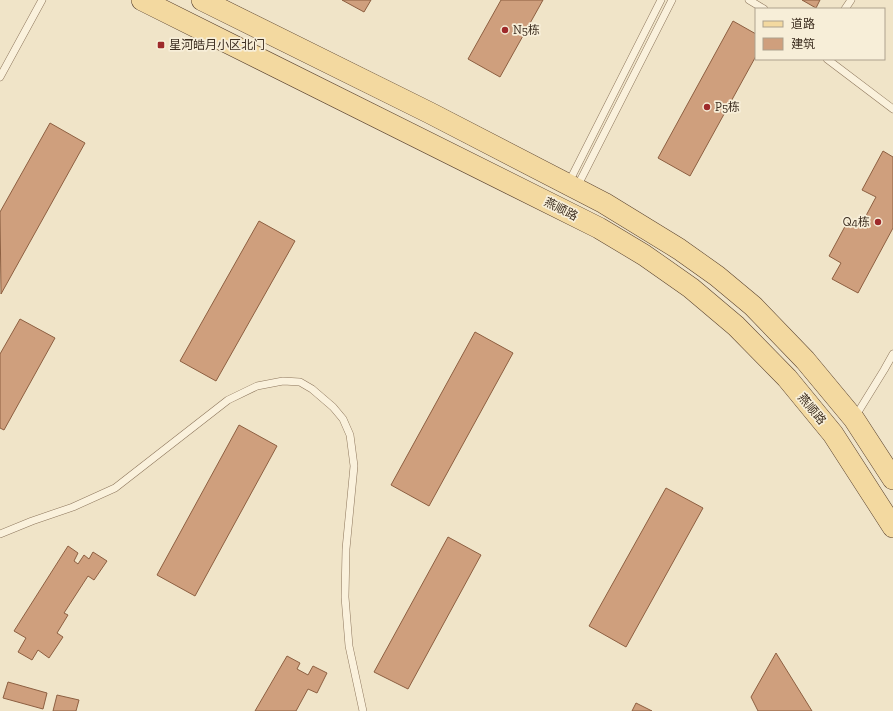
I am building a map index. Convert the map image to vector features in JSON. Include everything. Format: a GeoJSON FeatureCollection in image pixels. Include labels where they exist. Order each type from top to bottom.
{"type":"FeatureCollection","features":[{"type":"Feature","properties":{"kind":"main road","name":"燕顺路"},"geometry":{"type":"LineString","coordinates":[[142,0],[599,228],[644,255],[691,288],[736,326],[787,378],[833,434],[893,527]]}},
{"type":"Feature","properties":{"kind":"main road"},"geometry":{"type":"LineString","coordinates":[[202,0],[572,186],[604,203],[679,249],[717,276],[753,306],[805,360],[854,419],[893,479]]}},
{"type":"Feature","properties":{"kind":"lane"},"geometry":{"type":"LineString","coordinates":[[0,77],[42,0]]}},
{"type":"Feature","properties":{"kind":"lane"},"geometry":{"type":"LineString","coordinates":[[572,186],[661,0]]}},
{"type":"Feature","properties":{"kind":"lane"},"geometry":{"type":"LineString","coordinates":[[572,186],[672,0]]}},
{"type":"Feature","properties":{"kind":"lane"},"geometry":{"type":"LineString","coordinates":[[749,0],[762,8]]}},
{"type":"Feature","properties":{"kind":"lane"},"geometry":{"type":"LineString","coordinates":[[827,60],[893,109]]}},
{"type":"Feature","properties":{"kind":"lane"},"geometry":{"type":"LineString","coordinates":[[854,419],[893,354]]}},
{"type":"Feature","properties":{"kind":"lane"},"geometry":{"type":"LineString","coordinates":[[0,534],[73,507],[115,488],[228,400],[257,386],[283,381],[300,382],[333,407],[343,419],[350,435],[354,466],[346,549],[345,597],[349,646],[364,711]]}},
{"type":"Feature","properties":{"kind":"building"},"geometry":{"type":"Polygon","coordinates":[[[342,0],[371,0],[364,12],[342,0]]]}},
{"type":"Feature","properties":{"kind":"building","name":"N5栋"},"geometry":{"type":"Polygon","coordinates":[[[501,0],[543,0],[500,77],[468,59],[501,0]]]}},
{"type":"Feature","properties":{"kind":"building"},"geometry":{"type":"Polygon","coordinates":[[[802,0],[820,0],[816,8],[802,0]]]}},
{"type":"Feature","properties":{"kind":"building","name":"P5栋"},"geometry":{"type":"Polygon","coordinates":[[[733,21],[755,33],[755,58],[690,176],[658,158],[733,21]]]}},
{"type":"Feature","properties":{"kind":"building"},"geometry":{"type":"Polygon","coordinates":[[[50,123],[85,143],[1,294],[0,212],[50,123]]]}},
{"type":"Feature","properties":{"kind":"building","name":"Q4栋"},"geometry":{"type":"Polygon","coordinates":[[[883,151],[893,157],[893,228],[858,293],[832,279],[841,263],[829,256],[849,219],[861,225],[876,197],[862,190],[883,151]]]}},
{"type":"Feature","properties":{"kind":"building"},"geometry":{"type":"Polygon","coordinates":[[[259,221],[295,241],[216,381],[180,361],[259,221]]]}},
{"type":"Feature","properties":{"kind":"building"},"geometry":{"type":"Polygon","coordinates":[[[20,319],[55,338],[4,430],[0,428],[0,354],[20,319]]]}},
{"type":"Feature","properties":{"kind":"building"},"geometry":{"type":"Polygon","coordinates":[[[475,332],[513,353],[429,506],[391,485],[475,332]]]}},
{"type":"Feature","properties":{"kind":"building"},"geometry":{"type":"Polygon","coordinates":[[[239,425],[277,446],[195,596],[157,575],[239,425]]]}},
{"type":"Feature","properties":{"kind":"building"},"geometry":{"type":"Polygon","coordinates":[[[666,488],[703,508],[626,647],[589,626],[666,488]]]}},
{"type":"Feature","properties":{"kind":"building"},"geometry":{"type":"Polygon","coordinates":[[[448,537],[481,555],[408,689],[374,672],[448,537]]]}},
{"type":"Feature","properties":{"kind":"building"},"geometry":{"type":"Polygon","coordinates":[[[68,546],[78,553],[74,561],[78,564],[84,555],[89,559],[93,552],[107,561],[94,580],[88,576],[64,613],[68,615],[57,633],[63,637],[49,658],[38,650],[32,660],[18,652],[26,638],[14,631],[68,546]]]}},
{"type":"Feature","properties":{"kind":"building"},"geometry":{"type":"Polygon","coordinates":[[[776,653],[812,711],[758,711],[751,697],[776,653]]]}},
{"type":"Feature","properties":{"kind":"building"},"geometry":{"type":"Polygon","coordinates":[[[287,656],[300,663],[297,669],[308,675],[313,666],[327,673],[317,693],[308,689],[296,711],[255,711],[287,656]]]}},
{"type":"Feature","properties":{"kind":"building"},"geometry":{"type":"Polygon","coordinates":[[[8,682],[47,693],[43,709],[3,698],[8,682]]]}},
{"type":"Feature","properties":{"kind":"building"},"geometry":{"type":"Polygon","coordinates":[[[57,695],[79,700],[76,711],[53,711],[57,695]]]}},
{"type":"Feature","properties":{"kind":"building"},"geometry":{"type":"Polygon","coordinates":[[[636,703],[652,711],[632,711],[636,703]]]}},
{"type":"Feature","properties":{"kind":"place","name":"N5栋"},"geometry":{"type":"Point","coordinates":[505,30]}},
{"type":"Feature","properties":{"kind":"place","name":"星河皓月小区北门"},"geometry":{"type":"Point","coordinates":[161,45]}},
{"type":"Feature","properties":{"kind":"place","name":"P5栋"},"geometry":{"type":"Point","coordinates":[707,107]}},
{"type":"Feature","properties":{"kind":"place","name":"Q4栋"},"geometry":{"type":"Point","coordinates":[878,222]}}]}
